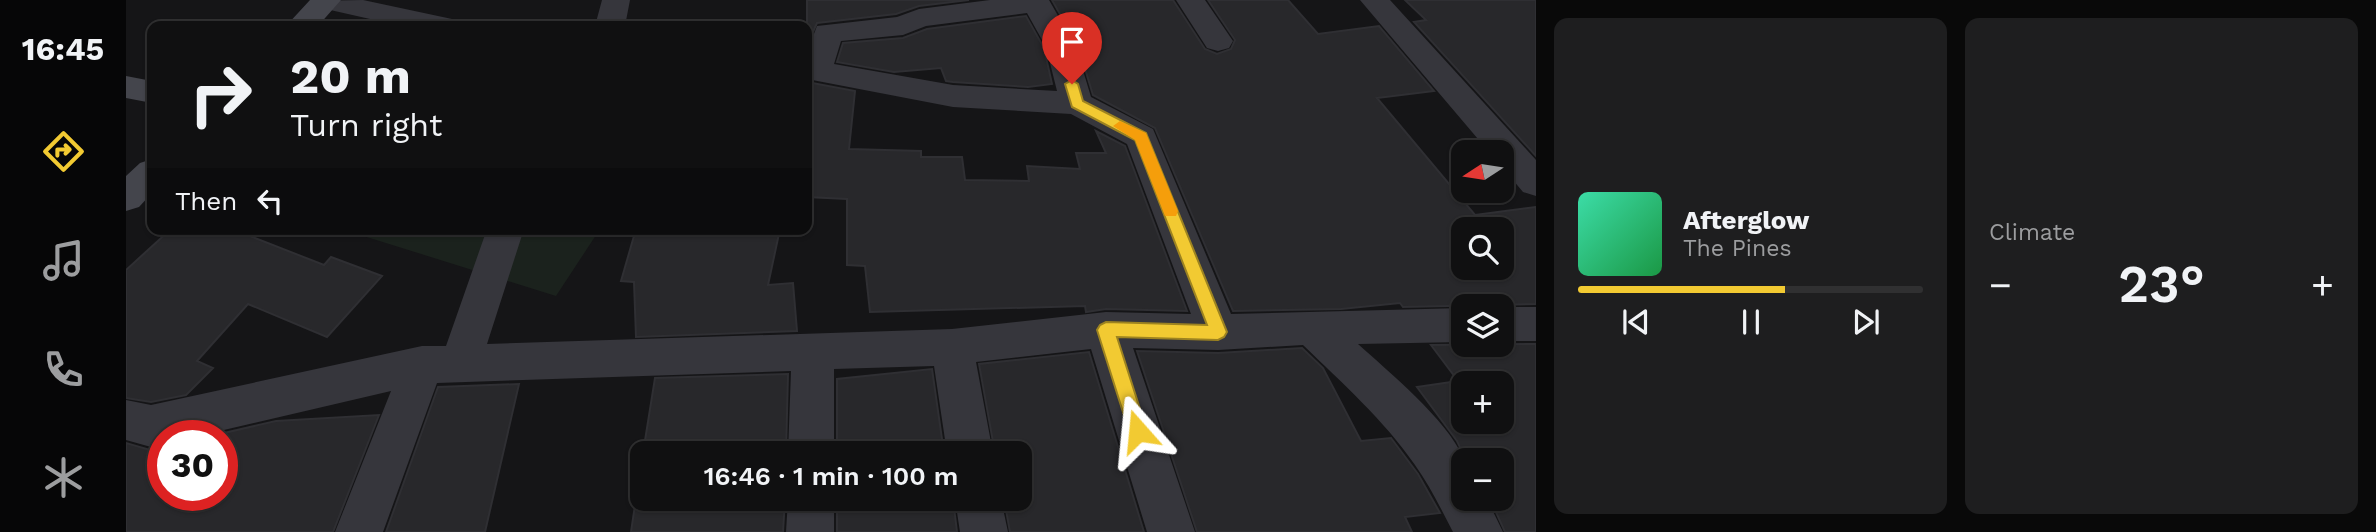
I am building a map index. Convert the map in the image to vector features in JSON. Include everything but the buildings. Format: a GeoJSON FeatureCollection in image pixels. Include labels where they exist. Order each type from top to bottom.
{"type":"FeatureCollection","features":[{"type":"Feature","properties":{"kind":"street"},"geometry":{"type":"LineString","coordinates":[[306,21],[327,0],[419,21]]}},
{"type":"Feature","properties":{"kind":"street"},"geometry":{"type":"LineString","coordinates":[[611,21],[616,0]]}},
{"type":"Feature","properties":{"kind":"street"},"geometry":{"type":"LineString","coordinates":[[1190,0],[1217,41]]}},
{"type":"Feature","properties":{"kind":"street"},"geometry":{"type":"LineString","coordinates":[[1374,0],[1536,183]]}},
{"type":"Feature","properties":{"kind":"street"},"geometry":{"type":"LineString","coordinates":[[812,68],[828,33],[903,26],[919,18],[1036,1],[1061,47],[1077,103]]}},
{"type":"Feature","properties":{"kind":"street"},"geometry":{"type":"LineString","coordinates":[[812,70],[953,96],[1077,103],[1141,137],[1218,332]]}},
{"type":"Feature","properties":{"kind":"street"},"geometry":{"type":"LineString","coordinates":[[126,88],[147,91]]}},
{"type":"Feature","properties":{"kind":"street"},"geometry":{"type":"LineString","coordinates":[[126,197],[147,177]]}},
{"type":"Feature","properties":{"kind":"street"},"geometry":{"type":"LineString","coordinates":[[359,532],[503,235]]}},
{"type":"Feature","properties":{"kind":"street"},"geometry":{"type":"LineString","coordinates":[[1514,324],[1536,324]]}},
{"type":"Feature","properties":{"kind":"street"},"geometry":{"type":"LineString","coordinates":[[126,420],[150,426],[441,365],[952,347],[1106,330],[1218,332],[1312,327],[1451,325]]}},
{"type":"Feature","properties":{"kind":"street"},"geometry":{"type":"LineString","coordinates":[[1312,327],[1402,414],[1424,441],[1447,473],[1479,532]]}},
{"type":"Feature","properties":{"kind":"street"},"geometry":{"type":"LineString","coordinates":[[1106,330],[1171,532]]}},
{"type":"Feature","properties":{"kind":"street"},"geometry":{"type":"LineString","coordinates":[[952,347],[968,441]]}},
{"type":"Feature","properties":{"kind":"street"},"geometry":{"type":"LineString","coordinates":[[811,441],[813,351]]}},
{"type":"Feature","properties":{"kind":"street"},"geometry":{"type":"LineString","coordinates":[[810,532],[811,511]]}},
{"type":"Feature","properties":{"kind":"street"},"geometry":{"type":"LineString","coordinates":[[980,511],[984,532]]}},
{"type":"Feature","properties":{"kind":"shaded area"},"geometry":{"type":"Polygon","coordinates":[[[360,235],[596,235],[556,296],[360,235]]]}},
{"type":"Feature","properties":{"kind":"slow traffic"},"geometry":{"type":"LineString","coordinates":[[1120,126],[1141,137],[1171,211]]}},
{"type":"Feature","properties":{"kind":"route"},"geometry":{"type":"LineString","coordinates":[[1072,84],[1077,103],[1141,137],[1218,332],[1106,330],[1138,431]]}}]}
